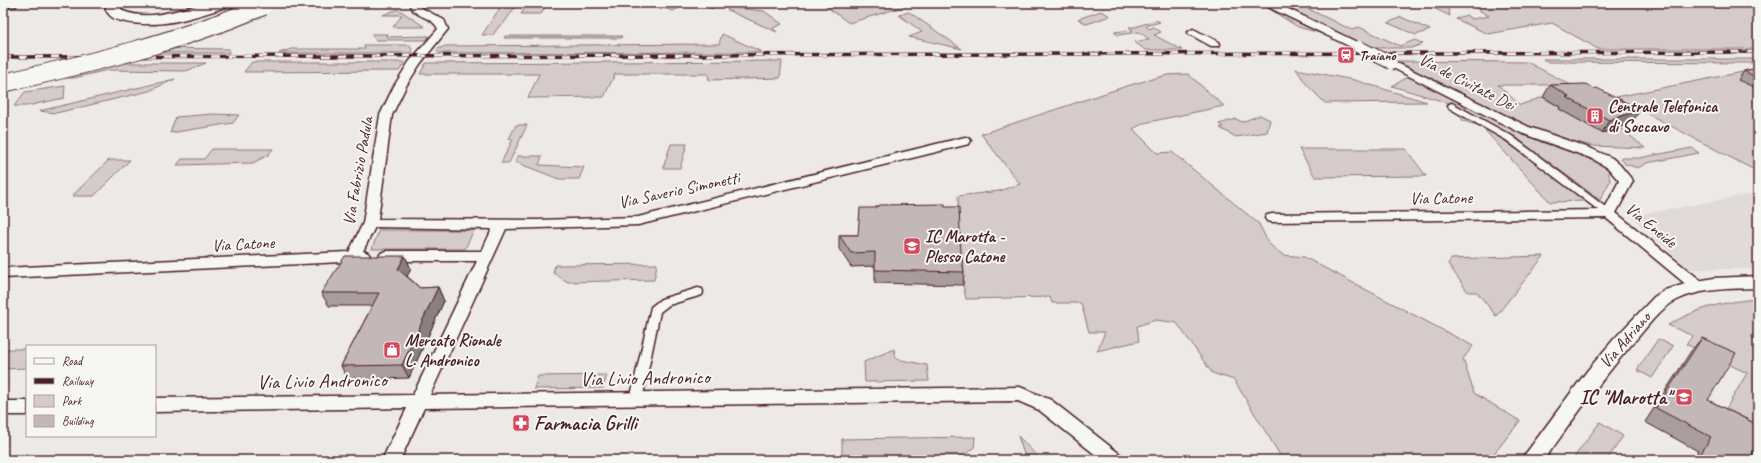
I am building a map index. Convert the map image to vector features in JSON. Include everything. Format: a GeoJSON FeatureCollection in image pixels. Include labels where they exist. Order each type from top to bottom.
{"type":"FeatureCollection","features":[{"type":"Feature","properties":{"kind":"highway"},"geometry":{"type":"LineString","coordinates":[[114,3],[112,8],[118,15],[138,20],[173,17],[223,3]]}},
{"type":"Feature","properties":{"kind":"highway"},"geometry":{"type":"LineString","coordinates":[[3,83],[134,51],[221,24],[266,5]]}},
{"type":"Feature","properties":{"kind":"street"},"geometry":{"type":"LineString","coordinates":[[3,4],[12,3]]}},
{"type":"Feature","properties":{"kind":"street","name":"Via Fabrizio Padula"},"geometry":{"type":"LineString","coordinates":[[354,256],[370,223],[386,115],[400,86],[415,62],[443,29],[440,22],[416,9],[414,3]]}},
{"type":"Feature","properties":{"kind":"street","name":"Via de Civitate Dei"},"geometry":{"type":"LineString","coordinates":[[1268,3],[1524,130],[1552,142],[1600,158],[1617,169],[1626,181]]}},
{"type":"Feature","properties":{"kind":"street"},"geometry":{"type":"LineString","coordinates":[[1193,32],[1215,44]]}},
{"type":"Feature","properties":{"kind":"street"},"geometry":{"type":"LineString","coordinates":[[1452,106],[1509,138],[1609,214]]}},
{"type":"Feature","properties":{"kind":"street","name":"Via Saverio Simonetti"},"geometry":{"type":"LineString","coordinates":[[370,223],[501,225],[638,221],[965,141]]}},
{"type":"Feature","properties":{"kind":"street","name":"Via Eneide"},"geometry":{"type":"LineString","coordinates":[[1626,181],[1609,214],[1699,287]]}},
{"type":"Feature","properties":{"kind":"street","name":"Via Catone"},"geometry":{"type":"LineString","coordinates":[[1272,218],[1609,214]]}},
{"type":"Feature","properties":{"kind":"street"},"geometry":{"type":"LineString","coordinates":[[390,460],[485,256],[501,225]]}},
{"type":"Feature","properties":{"kind":"street","name":"Via Catone"},"geometry":{"type":"LineString","coordinates":[[3,273],[354,256],[485,256]]}},
{"type":"Feature","properties":{"kind":"street","name":"Via Adriano"},"geometry":{"type":"LineString","coordinates":[[1532,460],[1613,352],[1654,307],[1671,295],[1699,287],[1758,282]]}},
{"type":"Feature","properties":{"kind":"street"},"geometry":{"type":"LineString","coordinates":[[636,400],[655,310],[666,302],[698,292]]}},
{"type":"Feature","properties":{"kind":"street","name":"Via Livio Andronico"},"geometry":{"type":"LineString","coordinates":[[156,405],[1020,394],[1045,405],[1115,460]]}},
{"type":"Feature","properties":{"kind":"street"},"geometry":{"type":"LineString","coordinates":[[3,408],[26,408]]}},
{"type":"Feature","properties":{"kind":"shaded area"},"geometry":{"type":"Polygon","coordinates":[[[1758,193],[1758,269],[1688,269],[1632,216],[1758,193]]]}},
{"type":"Feature","properties":{"kind":"green space"},"geometry":{"type":"Polygon","coordinates":[[[503,3],[518,3],[504,23],[499,26],[493,35],[482,35],[503,3]]]}},
{"type":"Feature","properties":{"kind":"green space"},"geometry":{"type":"Polygon","coordinates":[[[649,3],[688,3],[673,11],[649,3]]]}},
{"type":"Feature","properties":{"kind":"green space"},"geometry":{"type":"Polygon","coordinates":[[[830,3],[916,3],[849,23],[824,5],[830,3]]]}},
{"type":"Feature","properties":{"kind":"green space"},"geometry":{"type":"Polygon","coordinates":[[[1278,3],[1296,3],[1352,30],[1359,27],[1400,46],[1415,40],[1423,44],[1411,48],[1370,48],[1278,3]]]}},
{"type":"Feature","properties":{"kind":"green space"},"geometry":{"type":"Polygon","coordinates":[[[1423,3],[1451,3],[1447,4],[1450,16],[1423,3]]]}},
{"type":"Feature","properties":{"kind":"green space"},"geometry":{"type":"Polygon","coordinates":[[[1467,3],[1758,3],[1758,49],[1598,49],[1552,23],[1488,34],[1456,19],[1466,15],[1472,19],[1489,16],[1467,3]]]}},
{"type":"Feature","properties":{"kind":"green space"},"geometry":{"type":"Polygon","coordinates":[[[527,5],[546,5],[541,14],[521,14],[527,5]]]}},
{"type":"Feature","properties":{"kind":"green space"},"geometry":{"type":"Polygon","coordinates":[[[1268,5],[1327,35],[1298,27],[1268,8],[1268,5]]]}},
{"type":"Feature","properties":{"kind":"green space"},"geometry":{"type":"Polygon","coordinates":[[[729,7],[764,11],[782,24],[773,28],[777,32],[727,10],[729,7]]]}},
{"type":"Feature","properties":{"kind":"green space"},"geometry":{"type":"Polygon","coordinates":[[[398,9],[425,27],[393,27],[402,15],[383,15],[398,9]]]}},
{"type":"Feature","properties":{"kind":"green space"},"geometry":{"type":"Polygon","coordinates":[[[1101,11],[1110,16],[1087,24],[1078,19],[1101,11]]]}},
{"type":"Feature","properties":{"kind":"green space"},"geometry":{"type":"Polygon","coordinates":[[[909,12],[962,49],[909,37],[922,32],[899,15],[909,12]]]}},
{"type":"Feature","properties":{"kind":"green space"},"geometry":{"type":"Polygon","coordinates":[[[1401,17],[1430,30],[1416,35],[1388,23],[1401,17]]]}},
{"type":"Feature","properties":{"kind":"green space"},"geometry":{"type":"Polygon","coordinates":[[[1156,20],[1160,22],[1146,26],[1149,29],[1154,27],[1161,32],[1154,35],[1182,50],[1145,50],[1135,42],[1149,39],[1139,32],[1118,35],[1114,32],[1133,30],[1129,27],[1135,27],[1156,20]]]}},
{"type":"Feature","properties":{"kind":"green space"},"geometry":{"type":"Polygon","coordinates":[[[371,34],[388,34],[387,37],[429,36],[427,40],[376,40],[371,34]]]}},
{"type":"Feature","properties":{"kind":"green space"},"geometry":{"type":"Polygon","coordinates":[[[722,34],[762,52],[439,53],[436,50],[445,46],[719,44],[722,34]]]}},
{"type":"Feature","properties":{"kind":"green space"},"geometry":{"type":"Polygon","coordinates":[[[505,36],[622,36],[621,38],[504,38],[505,36]]]}},
{"type":"Feature","properties":{"kind":"green space"},"geometry":{"type":"Polygon","coordinates":[[[364,45],[410,45],[413,53],[279,53],[291,49],[365,49],[364,45]]]}},
{"type":"Feature","properties":{"kind":"green space"},"geometry":{"type":"Polygon","coordinates":[[[155,48],[229,49],[229,53],[140,53],[155,48]]]}},
{"type":"Feature","properties":{"kind":"green space"},"geometry":{"type":"Polygon","coordinates":[[[1543,59],[1758,59],[1758,63],[1547,62],[1543,59]]]}},
{"type":"Feature","properties":{"kind":"green space"},"geometry":{"type":"Polygon","coordinates":[[[782,61],[780,78],[709,80],[708,74],[615,74],[604,97],[528,98],[539,74],[420,74],[426,63],[782,61]]]}},
{"type":"Feature","properties":{"kind":"green space"},"geometry":{"type":"Polygon","coordinates":[[[1396,61],[1527,62],[1571,85],[1498,85],[1520,105],[1543,97],[1602,133],[1621,128],[1645,148],[1593,146],[1553,136],[1527,125],[1396,61]]]}},
{"type":"Feature","properties":{"kind":"green space"},"geometry":{"type":"Polygon","coordinates":[[[252,62],[405,62],[399,71],[244,72],[252,62]]]}},
{"type":"Feature","properties":{"kind":"green space"},"geometry":{"type":"Polygon","coordinates":[[[110,63],[206,63],[186,71],[108,70],[74,78],[44,78],[110,63]]]}},
{"type":"Feature","properties":{"kind":"green space"},"geometry":{"type":"Polygon","coordinates":[[[1296,69],[1354,80],[1427,102],[1325,103],[1307,85],[1296,69]]]}},
{"type":"Feature","properties":{"kind":"green space"},"geometry":{"type":"Polygon","coordinates":[[[1758,69],[1758,172],[1616,97],[1758,69]]]}},
{"type":"Feature","properties":{"kind":"green space"},"geometry":{"type":"Polygon","coordinates":[[[1188,74],[1224,106],[1144,123],[1133,129],[1157,153],[1172,152],[1259,224],[1269,244],[1283,255],[1304,257],[1473,346],[1463,359],[1474,393],[1520,421],[1489,460],[1283,460],[1234,380],[1212,373],[1177,323],[1156,320],[1137,326],[1139,341],[1097,351],[1105,332],[1089,332],[1081,303],[1052,303],[1050,297],[966,299],[961,276],[958,196],[999,191],[1020,184],[981,134],[1130,85],[1167,75],[1188,74]]]}},
{"type":"Feature","properties":{"kind":"green space"},"geometry":{"type":"Polygon","coordinates":[[[1410,76],[1541,142],[1589,158],[1608,169],[1610,181],[1600,200],[1515,137],[1455,105],[1392,86],[1410,76]]]}},
{"type":"Feature","properties":{"kind":"green space"},"geometry":{"type":"Polygon","coordinates":[[[175,79],[149,91],[56,113],[39,111],[175,79]]]}},
{"type":"Feature","properties":{"kind":"green space"},"geometry":{"type":"Polygon","coordinates":[[[65,86],[64,98],[27,106],[14,106],[25,92],[65,86]]]}},
{"type":"Feature","properties":{"kind":"green space"},"geometry":{"type":"Polygon","coordinates":[[[1458,113],[1475,123],[1481,126],[1463,121],[1458,113]]]}},
{"type":"Feature","properties":{"kind":"green space"},"geometry":{"type":"Polygon","coordinates":[[[213,114],[239,115],[233,123],[170,133],[176,117],[213,114]]]}},
{"type":"Feature","properties":{"kind":"green space"},"geometry":{"type":"Polygon","coordinates":[[[1260,115],[1270,120],[1267,132],[1236,137],[1220,128],[1223,127],[1219,124],[1236,119],[1242,122],[1260,115]]]}},
{"type":"Feature","properties":{"kind":"green space"},"geometry":{"type":"Polygon","coordinates":[[[516,125],[527,125],[509,163],[501,163],[513,139],[509,139],[516,125]]]}},
{"type":"Feature","properties":{"kind":"green space"},"geometry":{"type":"Polygon","coordinates":[[[1481,126],[1524,154],[1587,201],[1550,202],[1481,126]]]}},
{"type":"Feature","properties":{"kind":"green space"},"geometry":{"type":"Polygon","coordinates":[[[671,144],[687,144],[680,168],[663,168],[671,144]]]}},
{"type":"Feature","properties":{"kind":"green space"},"geometry":{"type":"Polygon","coordinates":[[[1692,148],[1699,153],[1647,163],[1638,168],[1625,164],[1621,158],[1639,158],[1692,148]]]}},
{"type":"Feature","properties":{"kind":"green space"},"geometry":{"type":"Polygon","coordinates":[[[212,149],[273,149],[268,155],[253,163],[177,165],[182,159],[204,159],[212,149]]]}},
{"type":"Feature","properties":{"kind":"green space"},"geometry":{"type":"Polygon","coordinates":[[[1299,149],[1406,149],[1426,176],[1315,177],[1299,149]]]}},
{"type":"Feature","properties":{"kind":"green space"},"geometry":{"type":"Polygon","coordinates":[[[518,156],[542,156],[539,165],[584,167],[579,179],[559,179],[515,162],[518,156]]]}},
{"type":"Feature","properties":{"kind":"green space"},"geometry":{"type":"Polygon","coordinates":[[[109,160],[130,160],[94,196],[72,196],[109,160]]]}},
{"type":"Feature","properties":{"kind":"green space"},"geometry":{"type":"Polygon","coordinates":[[[379,230],[474,230],[465,249],[372,249],[379,230]]]}},
{"type":"Feature","properties":{"kind":"green space"},"geometry":{"type":"Polygon","coordinates":[[[1544,256],[1496,316],[1477,292],[1468,292],[1448,264],[1451,259],[1544,256]]]}},
{"type":"Feature","properties":{"kind":"green space"},"geometry":{"type":"Polygon","coordinates":[[[657,264],[654,280],[568,282],[553,273],[555,265],[657,264]]]}},
{"type":"Feature","properties":{"kind":"green space"},"geometry":{"type":"Polygon","coordinates":[[[1758,299],[1758,331],[1751,337],[1758,341],[1758,439],[1720,419],[1747,373],[1686,344],[1693,336],[1668,325],[1712,306],[1758,299]]]}},
{"type":"Feature","properties":{"kind":"green space"},"geometry":{"type":"Polygon","coordinates":[[[1658,339],[1673,346],[1652,378],[1637,370],[1658,339]]]}},
{"type":"Feature","properties":{"kind":"green space"},"geometry":{"type":"Polygon","coordinates":[[[3,349],[26,349],[26,368],[3,369],[3,349]]]}},
{"type":"Feature","properties":{"kind":"green space"},"geometry":{"type":"Polygon","coordinates":[[[894,349],[896,359],[927,365],[929,381],[865,382],[864,362],[894,349]]]}},
{"type":"Feature","properties":{"kind":"green space"},"geometry":{"type":"Polygon","coordinates":[[[607,375],[603,388],[534,389],[538,376],[607,375]]]}},
{"type":"Feature","properties":{"kind":"green space"},"geometry":{"type":"Polygon","coordinates":[[[1600,422],[1623,436],[1607,460],[1572,460],[1600,422]]]}},
{"type":"Feature","properties":{"kind":"green space"},"geometry":{"type":"Polygon","coordinates":[[[1018,436],[1041,460],[1026,460],[1018,436]]]}},
{"type":"Feature","properties":{"kind":"green space"},"geometry":{"type":"Polygon","coordinates":[[[975,437],[974,448],[960,458],[842,460],[842,439],[975,437]]]}},
{"type":"Feature","properties":{"kind":"building"},"geometry":{"type":"Polygon","coordinates":[[[1758,68],[1758,78],[1744,71],[1758,68]]]}},
{"type":"Feature","properties":{"kind":"building"},"geometry":{"type":"Polygon","coordinates":[[[1586,84],[1640,110],[1609,120],[1566,97],[1569,96],[1550,85],[1586,84]]]}},
{"type":"Feature","properties":{"kind":"building","name":"IC Marotta - Plesso Catone"},"geometry":{"type":"Polygon","coordinates":[[[945,204],[945,207],[959,207],[961,253],[964,272],[875,270],[875,252],[851,253],[839,235],[858,235],[860,208],[874,208],[880,205],[945,204]]]}},
{"type":"Feature","properties":{"kind":"building","name":"Mercato Rionale L. Andronico"},"geometry":{"type":"Polygon","coordinates":[[[345,256],[405,256],[398,269],[420,288],[438,287],[402,365],[341,366],[379,293],[321,293],[345,256]]]}},
{"type":"Feature","properties":{"kind":"building","name":"IC \"Marotta\""},"geometry":{"type":"Polygon","coordinates":[[[1702,338],[1736,353],[1708,400],[1758,425],[1758,447],[1756,446],[1749,460],[1697,460],[1711,437],[1656,408],[1702,338]]]}},
{"type":"Feature","properties":{"kind":"railway"},"geometry":{"type":"LineString","coordinates":[[3,57],[1758,52]]}},
{"type":"Feature","properties":{"kind":"place","name":"Traiano"},"geometry":{"type":"Point","coordinates":[1346,55]}},
{"type":"Feature","properties":{"kind":"place","name":"Centrale Telefonica di Soccavo"},"geometry":{"type":"Point","coordinates":[1595,116]}},
{"type":"Feature","properties":{"kind":"place","name":"IC Marotta - Plesso Catone"},"geometry":{"type":"Point","coordinates":[912,246]}},
{"type":"Feature","properties":{"kind":"place","name":"Mercato Rionale L. Andronico"},"geometry":{"type":"Point","coordinates":[392,350]}},
{"type":"Feature","properties":{"kind":"place","name":"IC \"Marotta\""},"geometry":{"type":"Point","coordinates":[1684,397]}},
{"type":"Feature","properties":{"kind":"place","name":"Farmacia Grilli"},"geometry":{"type":"Point","coordinates":[521,423]}}]}
